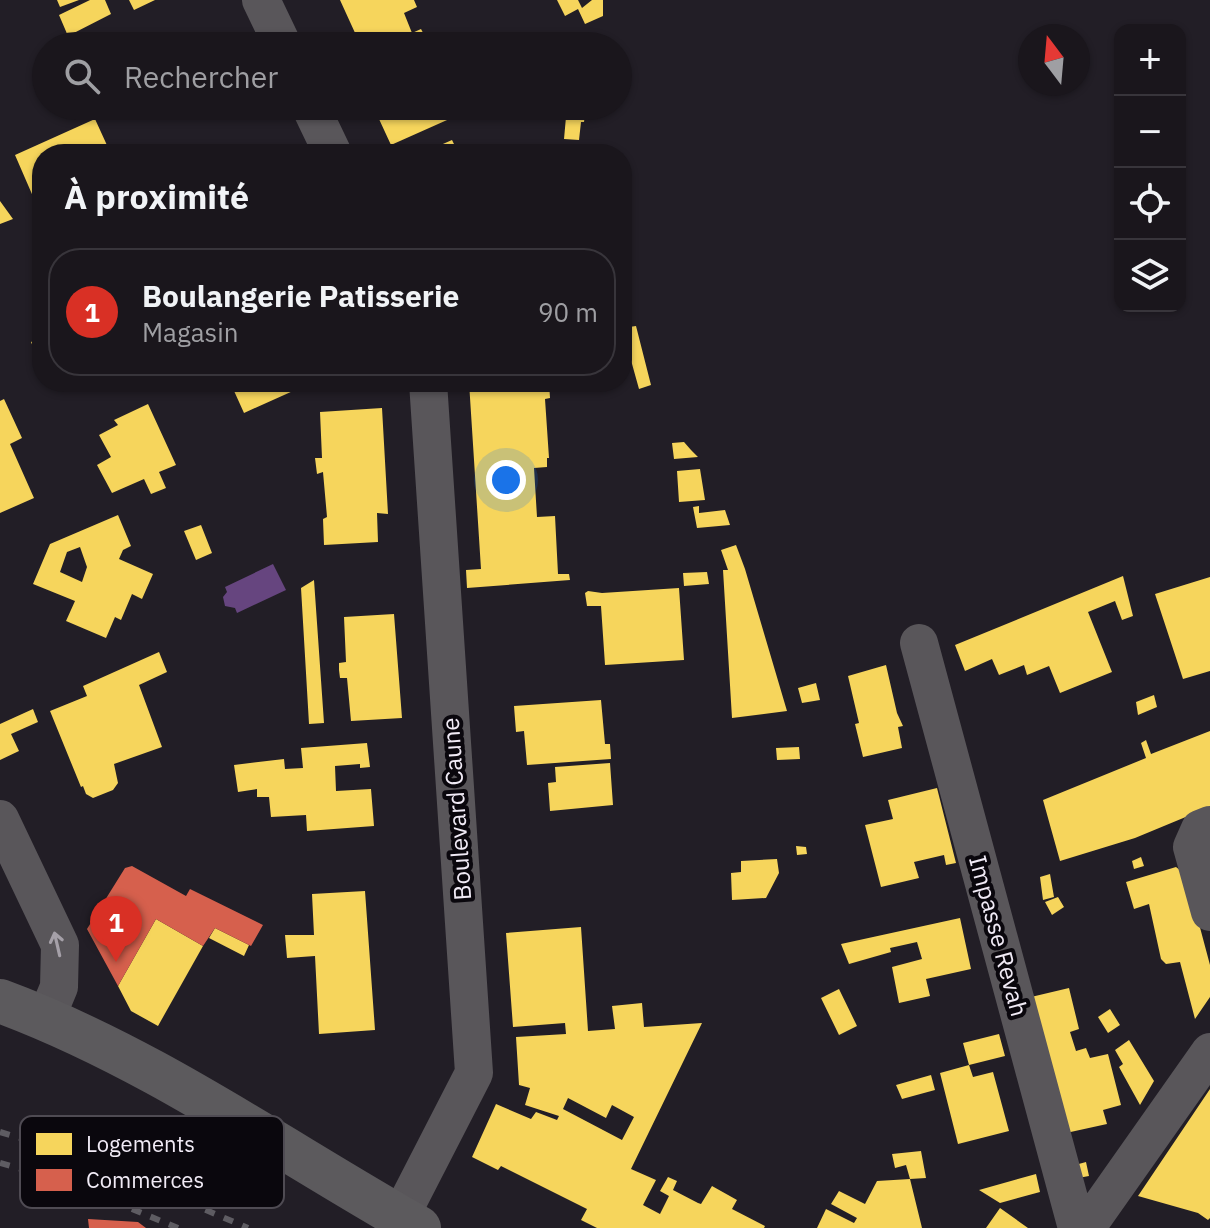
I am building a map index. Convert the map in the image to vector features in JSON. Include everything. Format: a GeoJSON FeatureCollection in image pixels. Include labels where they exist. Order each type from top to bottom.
{"type":"FeatureCollection","features":[{"type":"Feature","properties":{"kind":"main road"},"geometry":{"type":"LineString","coordinates":[[0,1001],[46,1018],[229,1116]]}},
{"type":"Feature","properties":{"kind":"main road"},"geometry":{"type":"LineString","coordinates":[[284,1149],[409,1223]]}},
{"type":"Feature","properties":{"kind":"street"},"geometry":{"type":"LineString","coordinates":[[261,0],[276,32]]}},
{"type":"Feature","properties":{"kind":"street"},"geometry":{"type":"LineString","coordinates":[[317,120],[328,144]]}},
{"type":"Feature","properties":{"kind":"street","name":"Boulevard Caune"},"geometry":{"type":"LineString","coordinates":[[409,1223],[474,1073],[429,392]]}},
{"type":"Feature","properties":{"kind":"street","name":"Impasse Revah"},"geometry":{"type":"LineString","coordinates":[[919,643],[1077,1228]]}},
{"type":"Feature","properties":{"kind":"street"},"geometry":{"type":"LineString","coordinates":[[0,878],[3,825]]}},
{"type":"Feature","properties":{"kind":"street"},"geometry":{"type":"LineString","coordinates":[[3,825],[60,945],[59,987],[46,1018]]}},
{"type":"Feature","properties":{"kind":"street"},"geometry":{"type":"LineString","coordinates":[[1210,825],[1200,829],[1192,847],[1210,912]]}},
{"type":"Feature","properties":{"kind":"street"},"geometry":{"type":"LineString","coordinates":[[1086,1228],[1210,1052]]}},
{"type":"Feature","properties":{"kind":"shaded area"},"geometry":{"type":"Polygon","coordinates":[[[273,564],[286,590],[237,613],[235,608],[225,606],[225,587],[273,564]]]}},
{"type":"Feature","properties":{"kind":"building: Logements"},"geometry":{"type":"Polygon","coordinates":[[[57,0],[79,0],[60,7],[57,0]]]}},
{"type":"Feature","properties":{"kind":"building: Logements"},"geometry":{"type":"Polygon","coordinates":[[[90,0],[105,0],[111,14],[76,32],[66,32],[59,15],[90,0]]]}},
{"type":"Feature","properties":{"kind":"building: Logements"},"geometry":{"type":"Polygon","coordinates":[[[129,0],[155,0],[134,10],[129,0]]]}},
{"type":"Feature","properties":{"kind":"building: Logements"},"geometry":{"type":"Polygon","coordinates":[[[340,0],[414,0],[417,7],[404,13],[412,32],[355,32],[340,0]]]}},
{"type":"Feature","properties":{"kind":"building: Logements"},"geometry":{"type":"Polygon","coordinates":[[[557,0],[578,0],[582,8],[592,0],[603,0],[603,16],[585,24],[578,9],[565,16],[557,0]]]}},
{"type":"Feature","properties":{"kind":"building: Logements"},"geometry":{"type":"Polygon","coordinates":[[[95,120],[106,144],[39,144],[95,120]]]}},
{"type":"Feature","properties":{"kind":"building: Logements"},"geometry":{"type":"Polygon","coordinates":[[[379,120],[447,120],[393,144],[379,120]]]}},
{"type":"Feature","properties":{"kind":"building: Logements"},"geometry":{"type":"Polygon","coordinates":[[[566,120],[584,120],[581,122],[579,140],[564,139],[566,120]]]}},
{"type":"Feature","properties":{"kind":"building: Logements"},"geometry":{"type":"Polygon","coordinates":[[[32,147],[32,194],[15,155],[32,147]]]}},
{"type":"Feature","properties":{"kind":"building: Logements"},"geometry":{"type":"Polygon","coordinates":[[[0,201],[13,219],[0,224],[0,201]]]}},
{"type":"Feature","properties":{"kind":"building: Logements"},"geometry":{"type":"Polygon","coordinates":[[[636,326],[651,385],[639,389],[632,364],[632,327],[636,326]]]}},
{"type":"Feature","properties":{"kind":"building: Logements"},"geometry":{"type":"Polygon","coordinates":[[[235,392],[291,392],[244,413],[235,392]]]}},
{"type":"Feature","properties":{"kind":"building: Logements"},"geometry":{"type":"Polygon","coordinates":[[[470,392],[550,392],[550,398],[545,399],[549,458],[547,467],[534,468],[537,517],[555,516],[558,574],[569,574],[570,580],[467,588],[466,570],[481,569],[470,392]]]}},
{"type":"Feature","properties":{"kind":"building: Logements"},"geometry":{"type":"Polygon","coordinates":[[[4,399],[22,438],[10,444],[34,498],[0,513],[0,401],[4,399]]]}},
{"type":"Feature","properties":{"kind":"building: Logements"},"geometry":{"type":"Polygon","coordinates":[[[148,404],[176,465],[159,472],[166,488],[151,494],[144,479],[112,493],[97,465],[111,457],[99,435],[118,425],[114,420],[148,404]]]}},
{"type":"Feature","properties":{"kind":"building: Logements"},"geometry":{"type":"Polygon","coordinates":[[[382,408],[388,514],[377,513],[378,542],[324,545],[323,519],[327,517],[323,472],[317,474],[315,458],[322,458],[320,412],[382,408]]]}},
{"type":"Feature","properties":{"kind":"building: Logements"},"geometry":{"type":"Polygon","coordinates":[[[684,442],[698,457],[674,459],[672,443],[684,442]]]}},
{"type":"Feature","properties":{"kind":"building: Logements"},"geometry":{"type":"Polygon","coordinates":[[[700,469],[705,500],[679,502],[677,471],[700,469]]]}},
{"type":"Feature","properties":{"kind":"building: Logements"},"geometry":{"type":"Polygon","coordinates":[[[699,506],[699,513],[725,510],[730,525],[697,528],[693,507],[699,506]]]}},
{"type":"Feature","properties":{"kind":"building: Logements"},"geometry":{"type":"Polygon","coordinates":[[[118,515],[131,546],[123,550],[119,559],[153,574],[142,599],[132,594],[121,620],[115,617],[106,638],[66,621],[75,601],[33,584],[50,544],[118,515]],[[80,547],[67,552],[60,572],[82,582],[87,567],[80,547]]]}},
{"type":"Feature","properties":{"kind":"building: Logements"},"geometry":{"type":"Polygon","coordinates":[[[201,525],[212,553],[196,560],[184,531],[201,525]]]}},
{"type":"Feature","properties":{"kind":"building: Logements"},"geometry":{"type":"Polygon","coordinates":[[[736,545],[787,711],[732,718],[723,570],[728,570],[721,550],[736,545]]]}},
{"type":"Feature","properties":{"kind":"building: Logements"},"geometry":{"type":"Polygon","coordinates":[[[707,572],[709,584],[684,586],[683,573],[707,572]]]}},
{"type":"Feature","properties":{"kind":"building: Logements"},"geometry":{"type":"Polygon","coordinates":[[[1123,576],[1133,616],[1122,620],[1115,601],[1088,612],[1112,672],[1060,693],[1049,666],[1027,675],[1024,665],[999,675],[992,659],[965,671],[955,645],[1123,576]]]}},
{"type":"Feature","properties":{"kind":"building: Logements"},"geometry":{"type":"Polygon","coordinates":[[[1210,577],[1210,671],[1183,679],[1155,594],[1210,577]]]}},
{"type":"Feature","properties":{"kind":"building: Logements"},"geometry":{"type":"Polygon","coordinates":[[[314,580],[324,723],[309,724],[301,588],[314,580]]]}},
{"type":"Feature","properties":{"kind":"building: Logements"},"geometry":{"type":"Polygon","coordinates":[[[679,588],[684,660],[605,665],[601,606],[587,606],[585,593],[679,588]]]}},
{"type":"Feature","properties":{"kind":"building: Logements"},"geometry":{"type":"Polygon","coordinates":[[[394,614],[402,718],[351,721],[347,678],[340,678],[339,670],[339,663],[346,662],[344,617],[394,614]]]}},
{"type":"Feature","properties":{"kind":"building: Logements"},"geometry":{"type":"Polygon","coordinates":[[[159,652],[167,672],[139,685],[162,747],[114,764],[118,783],[113,790],[93,798],[81,787],[50,711],[87,696],[83,686],[159,652]]]}},
{"type":"Feature","properties":{"kind":"building: Logements"},"geometry":{"type":"Polygon","coordinates":[[[886,665],[903,726],[898,727],[902,748],[863,757],[848,676],[886,665]]]}},
{"type":"Feature","properties":{"kind":"building: Logements"},"geometry":{"type":"Polygon","coordinates":[[[816,683],[820,700],[802,703],[798,688],[816,683]]]}},
{"type":"Feature","properties":{"kind":"building: Logements"},"geometry":{"type":"Polygon","coordinates":[[[1154,695],[1157,707],[1138,715],[1136,702],[1154,695]]]}},
{"type":"Feature","properties":{"kind":"building: Logements"},"geometry":{"type":"Polygon","coordinates":[[[601,700],[605,744],[610,744],[611,759],[527,765],[524,731],[516,732],[514,706],[601,700]]]}},
{"type":"Feature","properties":{"kind":"building: Logements"},"geometry":{"type":"Polygon","coordinates":[[[33,709],[38,722],[11,734],[19,751],[0,760],[0,724],[33,709]]]}},
{"type":"Feature","properties":{"kind":"building: Logements"},"geometry":{"type":"Polygon","coordinates":[[[1210,731],[1210,813],[1205,809],[1135,838],[1060,861],[1043,800],[1146,758],[1141,743],[1146,740],[1151,754],[1210,731]]]}},
{"type":"Feature","properties":{"kind":"building: Logements"},"geometry":{"type":"Polygon","coordinates":[[[367,743],[370,767],[360,768],[360,764],[335,766],[336,791],[371,789],[374,826],[307,831],[306,815],[271,817],[269,797],[257,797],[257,789],[238,792],[234,765],[284,759],[285,769],[303,768],[301,748],[367,743]]]}},
{"type":"Feature","properties":{"kind":"building: Logements"},"geometry":{"type":"Polygon","coordinates":[[[799,747],[800,759],[777,760],[776,748],[799,747]]]}},
{"type":"Feature","properties":{"kind":"building: Logements"},"geometry":{"type":"Polygon","coordinates":[[[610,763],[613,805],[550,811],[548,783],[556,782],[555,767],[610,763]]]}},
{"type":"Feature","properties":{"kind":"building: Logements"},"geometry":{"type":"Polygon","coordinates":[[[937,788],[956,863],[946,865],[944,855],[914,862],[919,878],[881,887],[865,825],[893,819],[888,800],[937,788]]]}},
{"type":"Feature","properties":{"kind":"building: Logements"},"geometry":{"type":"Polygon","coordinates":[[[796,846],[806,847],[807,854],[797,855],[796,846]]]}},
{"type":"Feature","properties":{"kind":"building: Logements"},"geometry":{"type":"Polygon","coordinates":[[[1141,857],[1144,866],[1134,869],[1132,861],[1141,857]]]}},
{"type":"Feature","properties":{"kind":"building: Logements"},"geometry":{"type":"Polygon","coordinates":[[[777,859],[779,873],[766,898],[732,900],[731,873],[741,872],[741,861],[777,859]]]}},
{"type":"Feature","properties":{"kind":"building: Logements"},"geometry":{"type":"Polygon","coordinates":[[[1176,867],[1186,875],[1210,965],[1210,997],[1195,1019],[1180,962],[1166,964],[1161,959],[1149,904],[1134,909],[1126,882],[1176,867]]]}},
{"type":"Feature","properties":{"kind":"building: Logements"},"geometry":{"type":"Polygon","coordinates":[[[1050,874],[1054,897],[1043,900],[1040,877],[1050,874]]]}},
{"type":"Feature","properties":{"kind":"building: Logements"},"geometry":{"type":"Polygon","coordinates":[[[365,891],[375,1030],[319,1034],[315,956],[287,958],[285,935],[314,935],[312,894],[365,891]]]}},
{"type":"Feature","properties":{"kind":"building: Logements"},"geometry":{"type":"Polygon","coordinates":[[[1058,897],[1064,907],[1052,915],[1045,902],[1058,897]]]}},
{"type":"Feature","properties":{"kind":"building: Logements"},"geometry":{"type":"Polygon","coordinates":[[[960,918],[971,969],[926,979],[930,996],[899,1003],[892,967],[922,959],[917,942],[890,948],[891,952],[849,964],[841,944],[960,918]]]}},
{"type":"Feature","properties":{"kind":"building: Logements"},"geometry":{"type":"Polygon","coordinates":[[[156,919],[203,946],[158,1026],[131,1011],[118,986],[156,919]]]}},
{"type":"Feature","properties":{"kind":"building: Logements"},"geometry":{"type":"Polygon","coordinates":[[[581,927],[588,1031],[615,1029],[612,1006],[642,1003],[644,1027],[702,1023],[631,1169],[656,1180],[643,1205],[660,1214],[669,1196],[660,1191],[668,1177],[677,1181],[673,1190],[701,1204],[712,1186],[737,1200],[732,1209],[764,1228],[597,1228],[581,1220],[587,1209],[501,1166],[498,1170],[472,1157],[496,1104],[531,1119],[536,1112],[557,1120],[559,1116],[525,1105],[530,1088],[519,1085],[516,1037],[566,1034],[565,1023],[513,1027],[506,933],[581,927]],[[568,1098],[563,1109],[622,1140],[634,1117],[612,1105],[606,1118],[568,1098]]]}},
{"type":"Feature","properties":{"kind":"building: Logements"},"geometry":{"type":"Polygon","coordinates":[[[215,928],[249,945],[244,956],[209,938],[215,928]]]}},
{"type":"Feature","properties":{"kind":"building: Logements"},"geometry":{"type":"Polygon","coordinates":[[[1069,988],[1079,1029],[1070,1032],[1076,1051],[1086,1048],[1090,1058],[1108,1054],[1121,1105],[1103,1110],[1107,1124],[1066,1133],[1031,997],[1069,988]]]}},
{"type":"Feature","properties":{"kind":"building: Logements"},"geometry":{"type":"Polygon","coordinates":[[[839,989],[857,1026],[839,1035],[821,998],[839,989]]]}},
{"type":"Feature","properties":{"kind":"building: Logements"},"geometry":{"type":"Polygon","coordinates":[[[1110,1009],[1120,1025],[1108,1033],[1098,1017],[1110,1009]]]}},
{"type":"Feature","properties":{"kind":"building: Logements"},"geometry":{"type":"Polygon","coordinates":[[[999,1034],[1005,1056],[969,1065],[963,1043],[999,1034]]]}},
{"type":"Feature","properties":{"kind":"building: Logements"},"geometry":{"type":"Polygon","coordinates":[[[1129,1040],[1154,1081],[1140,1105],[1119,1067],[1123,1064],[1115,1050],[1129,1040]]]}},
{"type":"Feature","properties":{"kind":"building: Logements"},"geometry":{"type":"Polygon","coordinates":[[[969,1065],[973,1077],[993,1072],[1009,1131],[958,1144],[940,1073],[969,1065]]]}},
{"type":"Feature","properties":{"kind":"building: Logements"},"geometry":{"type":"Polygon","coordinates":[[[931,1075],[935,1090],[902,1099],[896,1085],[931,1075]]]}},
{"type":"Feature","properties":{"kind":"building: Logements"},"geometry":{"type":"Polygon","coordinates":[[[1210,1089],[1208,1220],[1198,1213],[1138,1196],[1210,1089]]]}},
{"type":"Feature","properties":{"kind":"building: Logements"},"geometry":{"type":"Polygon","coordinates":[[[921,1151],[926,1178],[910,1179],[906,1165],[895,1168],[892,1154],[921,1151]]]}},
{"type":"Feature","properties":{"kind":"building: Logements"},"geometry":{"type":"Polygon","coordinates":[[[1086,1162],[1089,1176],[1078,1178],[1075,1165],[1086,1162]]]}},
{"type":"Feature","properties":{"kind":"building: Logements"},"geometry":{"type":"Polygon","coordinates":[[[1036,1174],[1040,1192],[1000,1203],[979,1190],[1036,1174]]]}},
{"type":"Feature","properties":{"kind":"building: Logements"},"geometry":{"type":"Polygon","coordinates":[[[910,1179],[922,1228],[817,1228],[826,1209],[854,1223],[857,1218],[831,1204],[839,1191],[865,1204],[877,1181],[910,1179]]]}},
{"type":"Feature","properties":{"kind":"building: Logements"},"geometry":{"type":"Polygon","coordinates":[[[1000,1208],[1028,1228],[986,1228],[1000,1208]]]}},
{"type":"Feature","properties":{"kind":"building: Commerces"},"geometry":{"type":"Polygon","coordinates":[[[132,866],[186,896],[190,889],[263,925],[251,946],[215,928],[203,946],[156,919],[118,986],[87,929],[125,868],[132,866]]]}},
{"type":"Feature","properties":{"kind":"building: Commerces"},"geometry":{"type":"Polygon","coordinates":[[[88,1219],[138,1222],[146,1228],[89,1228],[88,1219]]]}},
{"type":"Feature","properties":{"kind":"railway"},"geometry":{"type":"LineString","coordinates":[[0,1132],[20,1138]]}},
{"type":"Feature","properties":{"kind":"railway"},"geometry":{"type":"LineString","coordinates":[[0,1163],[20,1169]]}},
{"type":"Feature","properties":{"kind":"railway"},"geometry":{"type":"LineString","coordinates":[[129,1208],[178,1228]]}},
{"type":"Feature","properties":{"kind":"railway"},"geometry":{"type":"LineString","coordinates":[[201,1208],[248,1228]]}},
{"type":"Feature","properties":{"kind":"place","name":"Boulangerie Patisserie"},"geometry":{"type":"Point","coordinates":[116,962]}}]}
